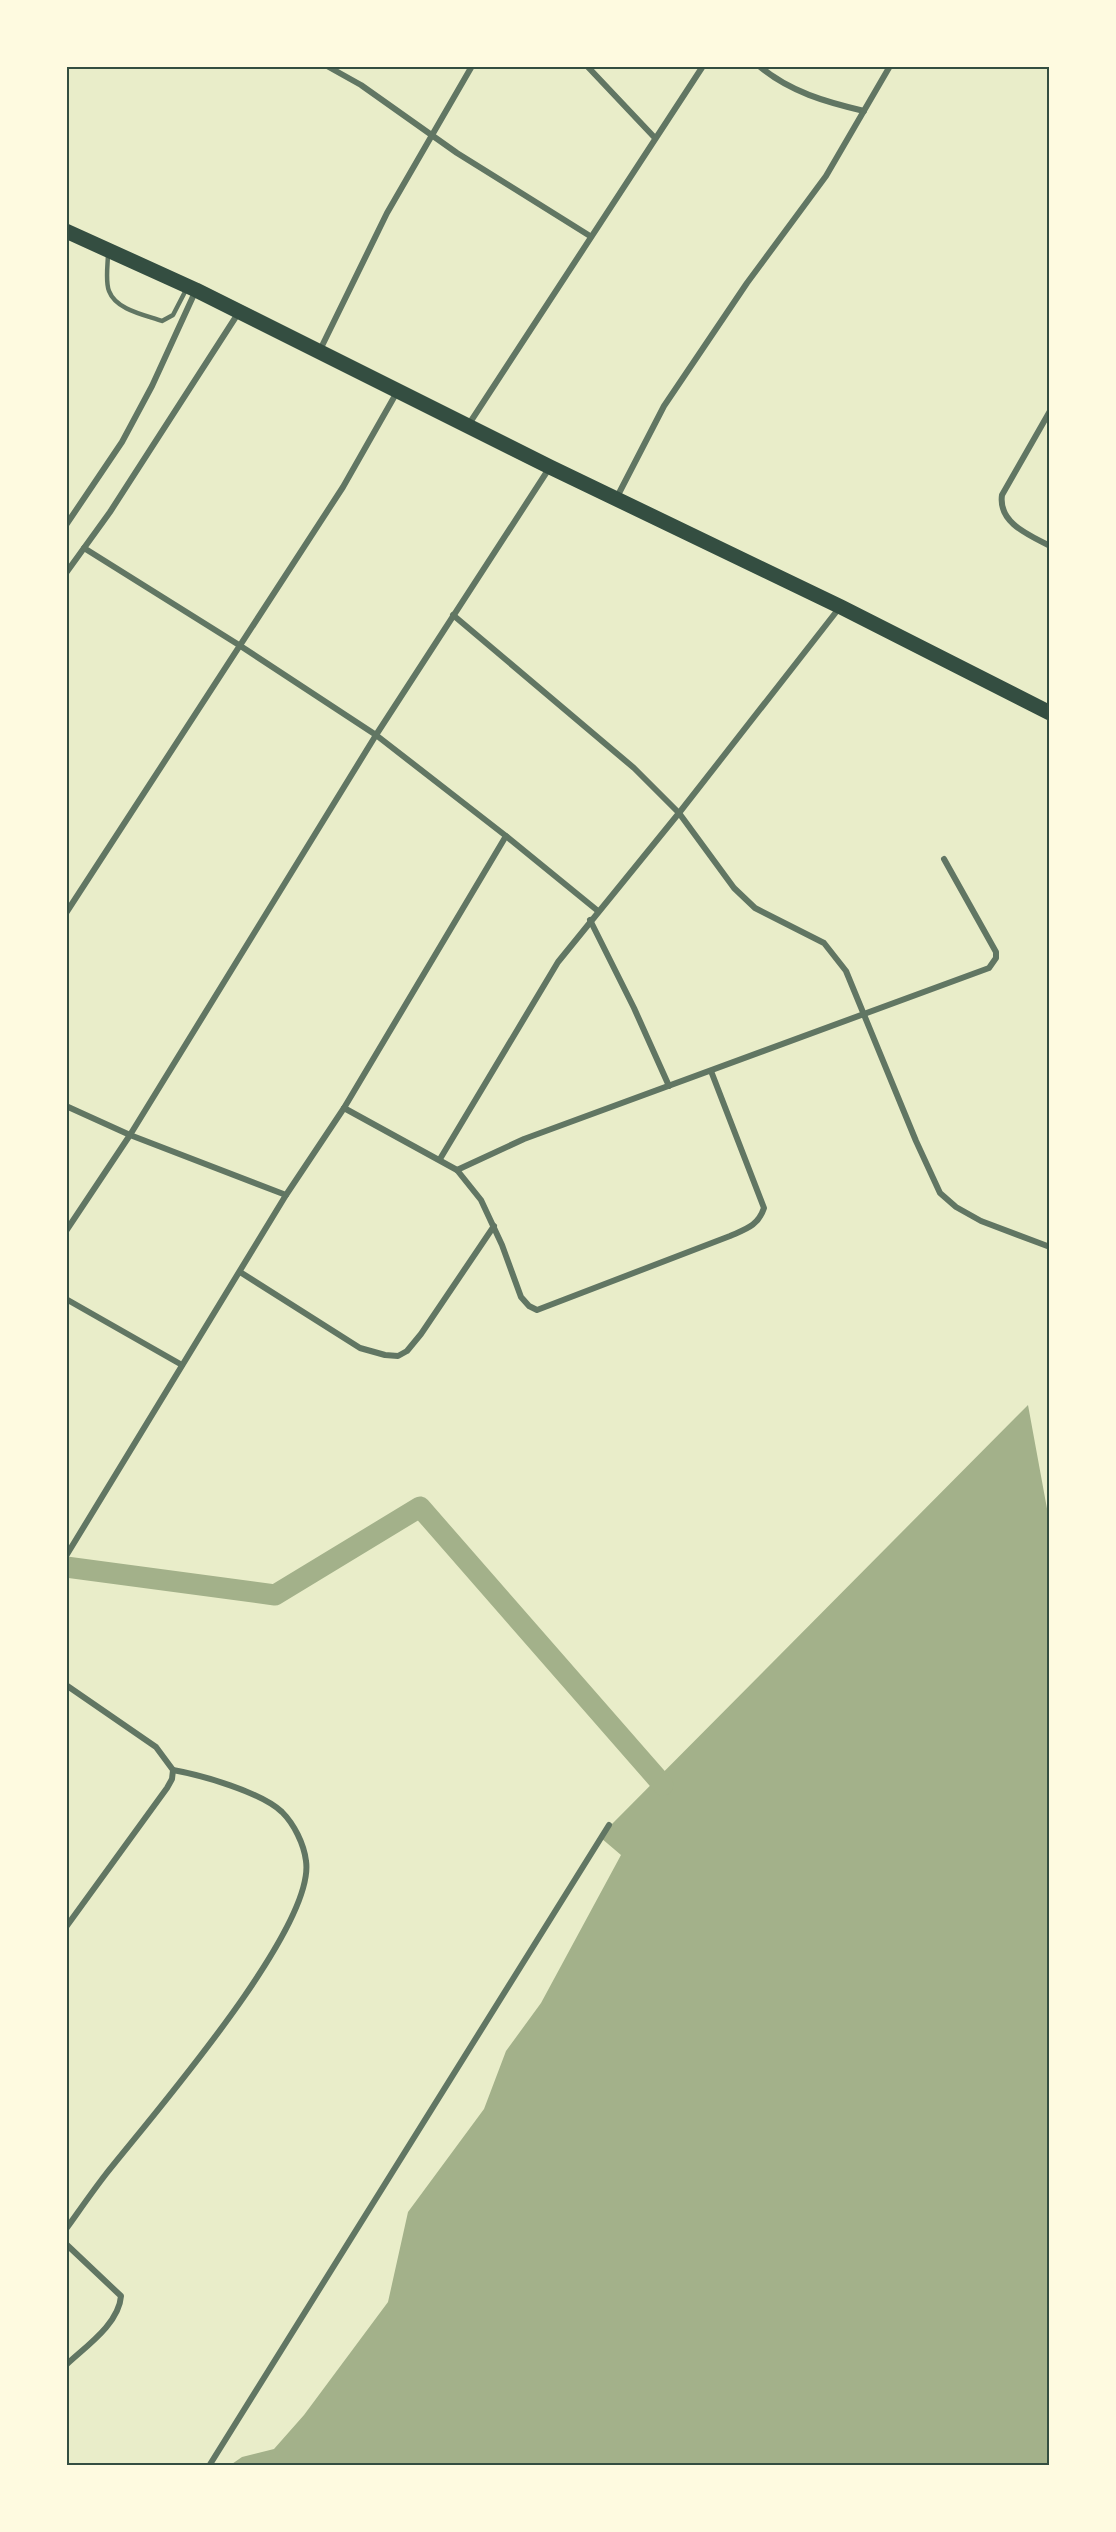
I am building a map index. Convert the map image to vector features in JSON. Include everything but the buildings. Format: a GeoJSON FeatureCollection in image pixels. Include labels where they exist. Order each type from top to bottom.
{"type":"FeatureCollection","features":[{"type":"Feature","properties":{"kind":"main road"},"geometry":{"type":"LineString","coordinates":[[66,231],[192,288],[469,424],[550,467],[841,607],[1050,713]]}},
{"type":"Feature","properties":{"kind":"street"},"geometry":{"type":"LineString","coordinates":[[327,66],[361,85],[432,136],[590,236]]}},
{"type":"Feature","properties":{"kind":"street"},"geometry":{"type":"LineString","coordinates":[[319,352],[387,213],[472,66]]}},
{"type":"Feature","properties":{"kind":"street"},"geometry":{"type":"LineString","coordinates":[[587,66],[655,138]]}},
{"type":"Feature","properties":{"kind":"street"},"geometry":{"type":"LineString","coordinates":[[469,424],[590,236],[704,66]]}},
{"type":"Feature","properties":{"kind":"street"},"geometry":{"type":"LineString","coordinates":[[759,66],[780,82],[805,94],[864,111]]}},
{"type":"Feature","properties":{"kind":"street"},"geometry":{"type":"LineString","coordinates":[[616,497],[664,406],[747,283],[826,176],[890,66]]}},
{"type":"Feature","properties":{"kind":"street"},"geometry":{"type":"LineString","coordinates":[[66,525],[122,442],[152,386],[192,288]]}},
{"type":"Feature","properties":{"kind":"street"},"geometry":{"type":"LineString","coordinates":[[66,573],[155,445],[239,312]]}},
{"type":"Feature","properties":{"kind":"street"},"geometry":{"type":"LineString","coordinates":[[66,913],[343,487],[398,390]]}},
{"type":"Feature","properties":{"kind":"street"},"geometry":{"type":"LineString","coordinates":[[1050,411],[1002,495],[1000,505],[1004,515],[1013,524],[1050,546]]}},
{"type":"Feature","properties":{"kind":"street"},"geometry":{"type":"LineString","coordinates":[[66,1231],[130,1135],[376,735],[550,467]]}},
{"type":"Feature","properties":{"kind":"street"},"geometry":{"type":"LineString","coordinates":[[84,548],[239,645],[376,735],[598,911]]}},
{"type":"Feature","properties":{"kind":"street"},"geometry":{"type":"LineString","coordinates":[[440,1159],[558,962],[841,607]]}},
{"type":"Feature","properties":{"kind":"street"},"geometry":{"type":"LineString","coordinates":[[453,615],[634,768],[679,813],[734,888],[755,908],[824,943],[846,971],[916,1142],[940,1193],[956,1207],[981,1221],[1050,1247]]}},
{"type":"Feature","properties":{"kind":"street"},"geometry":{"type":"LineString","coordinates":[[66,1556],[286,1195],[344,1108],[506,836]]}},
{"type":"Feature","properties":{"kind":"street"},"geometry":{"type":"LineString","coordinates":[[457,1170],[524,1139],[984,970],[993,964],[996,958],[993,943],[944,859]]}},
{"type":"Feature","properties":{"kind":"street"},"geometry":{"type":"LineString","coordinates":[[590,921],[634,1008],[669,1086]]}},
{"type":"Feature","properties":{"kind":"street"},"geometry":{"type":"LineString","coordinates":[[344,1108],[457,1170],[481,1200],[494,1226],[521,1297],[529,1306],[537,1310],[754,1226],[760,1218],[764,1208],[711,1071]]}},
{"type":"Feature","properties":{"kind":"street"},"geometry":{"type":"LineString","coordinates":[[66,1106],[130,1135],[286,1195]]}},
{"type":"Feature","properties":{"kind":"street"},"geometry":{"type":"LineString","coordinates":[[240,1272],[360,1348],[384,1355],[398,1356],[407,1351],[421,1334],[494,1226]]}},
{"type":"Feature","properties":{"kind":"street"},"geometry":{"type":"LineString","coordinates":[[66,1299],[182,1365]]}},
{"type":"Feature","properties":{"kind":"street"},"geometry":{"type":"LineString","coordinates":[[66,1685],[156,1747],[172,1770],[172,1779],[167,1788],[66,1927]]}},
{"type":"Feature","properties":{"kind":"street"},"geometry":{"type":"LineString","coordinates":[[66,2229],[224,2024],[269,1959],[292,1919],[305,1886],[306,1861],[302,1846],[282,1812],[206,1777],[172,1770]]}},
{"type":"Feature","properties":{"kind":"street"},"geometry":{"type":"LineString","coordinates":[[209,2466],[609,1825]]}},
{"type":"Feature","properties":{"kind":"street"},"geometry":{"type":"LineString","coordinates":[[66,2244],[121,2296],[114,2318],[66,2365]]}},
{"type":"Feature","properties":{"kind":"lane"},"geometry":{"type":"LineString","coordinates":[[108,250],[108,290],[115,301],[126,308],[162,321],[173,315],[192,288]]}},
{"type":"Feature","properties":{"kind":"shaded area"},"geometry":{"type":"Polygon","coordinates":[[[1028,1405],[1050,1525],[1050,2466],[229,2466],[242,2457],[274,2449],[304,2415],[388,2302],[408,2212],[484,2109],[506,2051],[541,2003],[621,1855],[601,1838],[612,1824],[1028,1405]]]}},
{"type":"Feature","properties":{"kind":"waterway"},"geometry":{"type":"LineString","coordinates":[[66,1567],[275,1595],[420,1507],[663,1785]]}}]}
